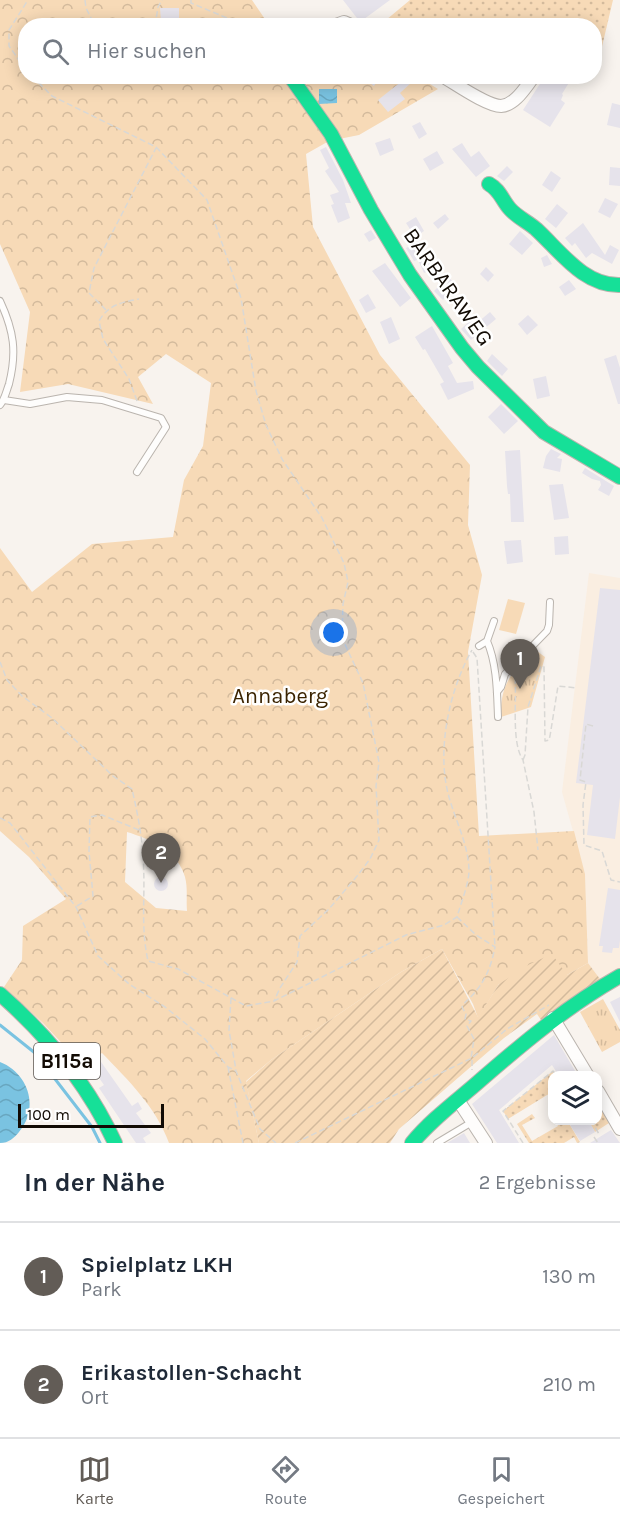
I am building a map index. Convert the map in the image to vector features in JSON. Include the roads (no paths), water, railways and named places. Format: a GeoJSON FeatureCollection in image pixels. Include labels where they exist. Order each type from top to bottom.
{"type":"FeatureCollection","features":[{"type":"Feature","properties":{"kind":"street","name":"BARBARAWEG"},"geometry":{"type":"LineString","coordinates":[[296,84],[331,134],[371,210],[410,275],[462,348],[478,367],[544,432],[620,477]]}},
{"type":"Feature","properties":{"kind":"street"},"geometry":{"type":"LineString","coordinates":[[456,84],[492,104],[502,106],[516,99],[528,84]]}},
{"type":"Feature","properties":{"kind":"street"},"geometry":{"type":"LineString","coordinates":[[489,184],[496,187],[510,209],[532,225],[569,263],[601,284],[620,285]]}},
{"type":"Feature","properties":{"kind":"street"},"geometry":{"type":"LineString","coordinates":[[412,1143],[420,1132],[553,1018],[588,993],[620,976]]}},
{"type":"Feature","properties":{"kind":"street","name":"B115a"},"geometry":{"type":"LineString","coordinates":[[0,994],[41,1031],[67,1061],[92,1098],[115,1143]]}},
{"type":"Feature","properties":{"kind":"street"},"geometry":{"type":"LineString","coordinates":[[553,1018],[585,1071]]}},
{"type":"Feature","properties":{"kind":"street"},"geometry":{"type":"LineString","coordinates":[[602,1099],[620,1129]]}},
{"type":"Feature","properties":{"kind":"street"},"geometry":{"type":"LineString","coordinates":[[458,1100],[486,1143]]}},
{"type":"Feature","properties":{"kind":"lane"},"geometry":{"type":"LineString","coordinates":[[0,301],[12,334],[15,362],[2,403],[30,404],[68,397],[102,400],[161,418],[166,427],[137,472]]}},
{"type":"Feature","properties":{"kind":"lane"},"geometry":{"type":"LineString","coordinates":[[497,692],[505,674],[547,631],[550,602]]}},
{"type":"Feature","properties":{"kind":"lane"},"geometry":{"type":"LineString","coordinates":[[479,646],[487,641],[494,621]]}},
{"type":"Feature","properties":{"kind":"lane"},"geometry":{"type":"LineString","coordinates":[[487,641],[491,650],[498,717]]}},
{"type":"Feature","properties":{"kind":"lane"},"geometry":{"type":"LineString","coordinates":[[437,1143],[472,1122]]}},
{"type":"Feature","properties":{"kind":"water"},"geometry":{"type":"Polygon","coordinates":[[[319,89],[337,89],[337,103],[319,104],[319,89]]]}},
{"type":"Feature","properties":{"kind":"water"},"geometry":{"type":"Polygon","coordinates":[[[0,1062],[10,1067],[24,1082],[30,1102],[29,1112],[19,1132],[11,1140],[0,1143],[0,1062]]]}},
{"type":"Feature","properties":{"kind":"waterway"},"geometry":{"type":"LineString","coordinates":[[0,1025],[35,1053],[92,1127],[100,1143]]}},
{"type":"Feature","properties":{"kind":"place","name":"Spielplatz LKH"},"geometry":{"type":"Point","coordinates":[520,689]}},
{"type":"Feature","properties":{"kind":"place","name":"Erikastollen-Schacht"},"geometry":{"type":"Point","coordinates":[161,883]}},
{"type":"Feature","properties":{"kind":"park label","name":"Annaberg"},"geometry":{"type":"Point","coordinates":[280,696]}}]}
